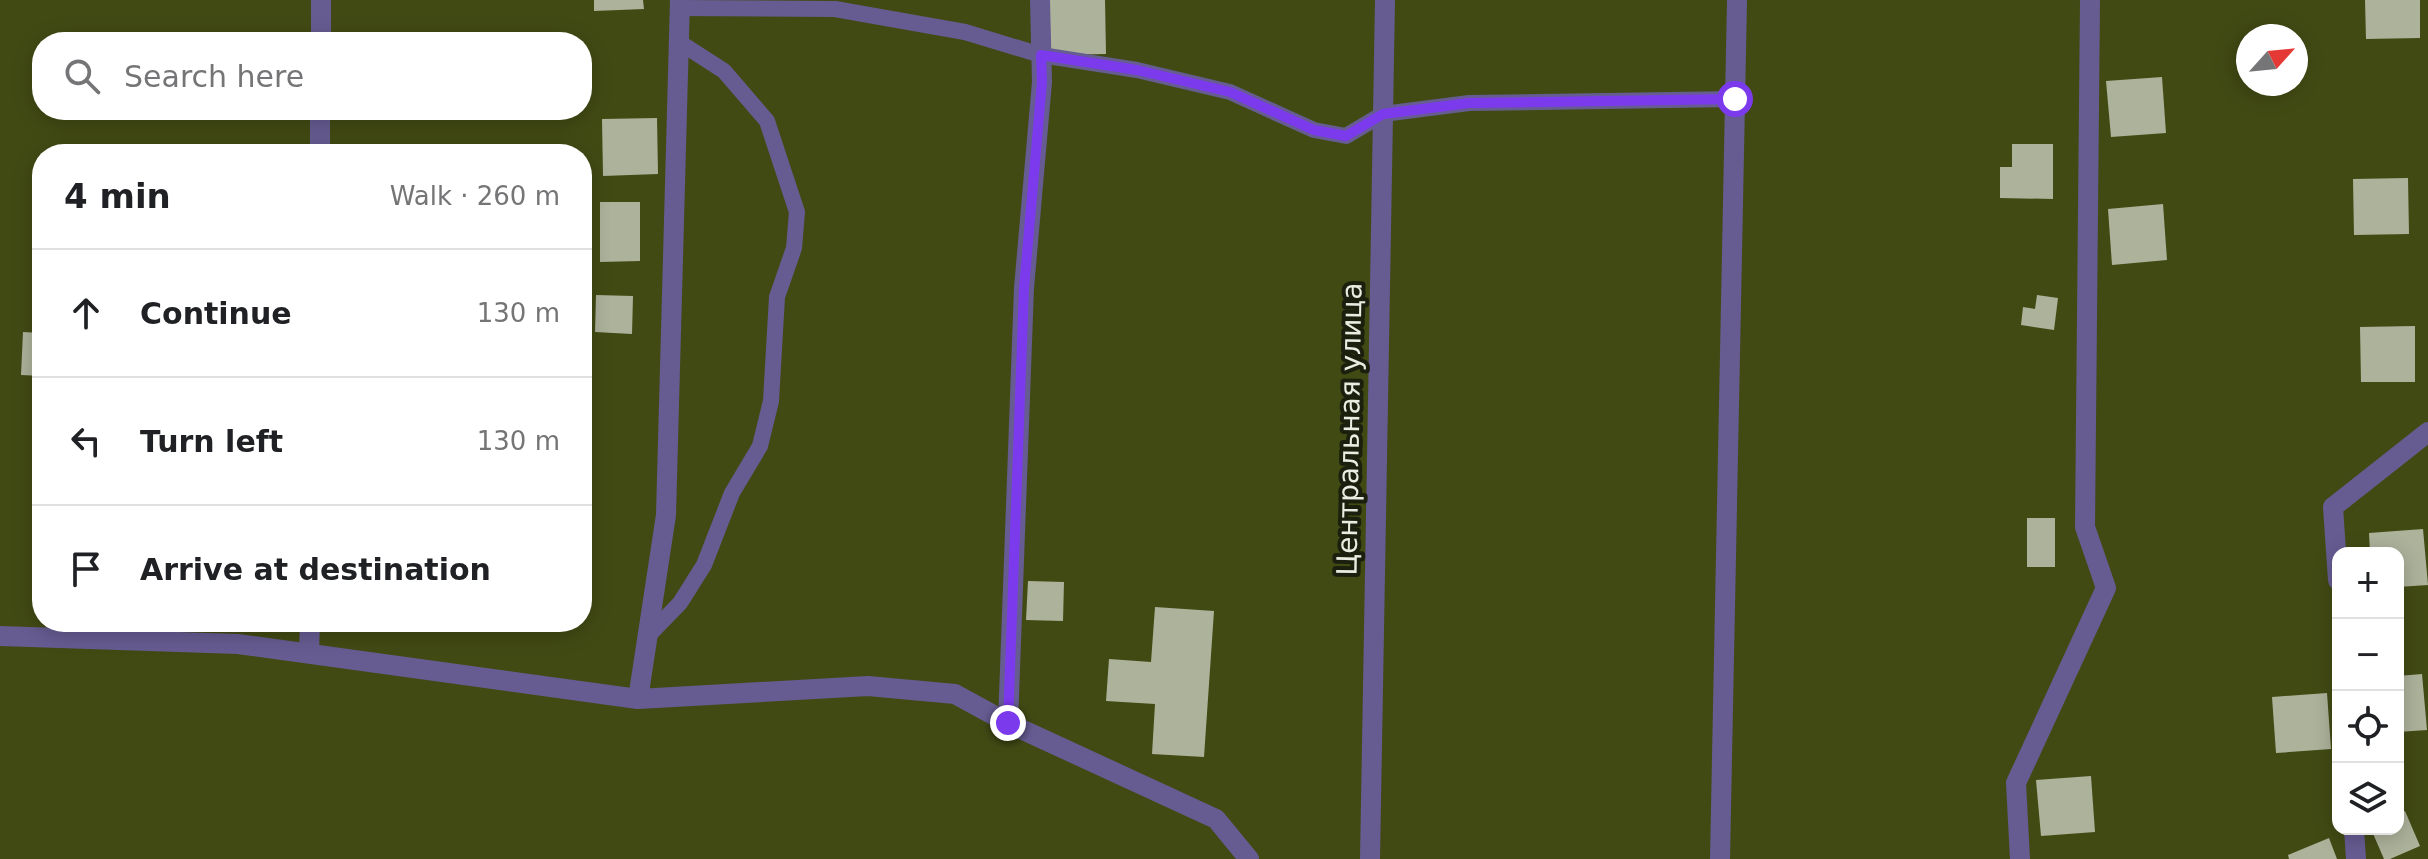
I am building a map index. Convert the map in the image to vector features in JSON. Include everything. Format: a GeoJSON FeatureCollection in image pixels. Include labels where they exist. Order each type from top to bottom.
{"type":"FeatureCollection","features":[{"type":"Feature","properties":{"kind":"street"},"geometry":{"type":"LineString","coordinates":[[321,0],[321,32]]}},
{"type":"Feature","properties":{"kind":"street"},"geometry":{"type":"LineString","coordinates":[[1008,723],[1024,288],[1042,82],[1040,0]]}},
{"type":"Feature","properties":{"kind":"street","name":"Центральная улица"},"geometry":{"type":"LineString","coordinates":[[1370,859],[1385,0]]}},
{"type":"Feature","properties":{"kind":"street"},"geometry":{"type":"LineString","coordinates":[[1720,859],[1737,0]]}},
{"type":"Feature","properties":{"kind":"street"},"geometry":{"type":"LineString","coordinates":[[2020,859],[2016,783],[2106,588],[2085,527],[2090,0]]}},
{"type":"Feature","properties":{"kind":"street"},"geometry":{"type":"LineString","coordinates":[[638,699],[666,515],[680,4]]}},
{"type":"Feature","properties":{"kind":"street"},"geometry":{"type":"LineString","coordinates":[[320,120],[320,144]]}},
{"type":"Feature","properties":{"kind":"street"},"geometry":{"type":"LineString","coordinates":[[2336,547],[2333,507],[2428,432]]}},
{"type":"Feature","properties":{"kind":"street"},"geometry":{"type":"LineString","coordinates":[[309,652],[310,632]]}},
{"type":"Feature","properties":{"kind":"street"},"geometry":{"type":"LineString","coordinates":[[0,636],[222,643],[309,652],[638,699],[868,686],[955,694],[1008,723],[1216,819],[1249,859]]}},
{"type":"Feature","properties":{"kind":"street"},"geometry":{"type":"LineString","coordinates":[[2354,835],[2356,859]]}},
{"type":"Feature","properties":{"kind":"lane"},"geometry":{"type":"LineString","coordinates":[[680,4],[835,9],[965,32],[1041,55],[1137,70],[1230,92],[1314,130],[1346,136],[1383,114],[1469,103],[1735,99]]}},
{"type":"Feature","properties":{"kind":"lane"},"geometry":{"type":"LineString","coordinates":[[649,635],[680,603],[704,565],[732,493],[760,446],[771,401],[777,297],[794,248],[797,212],[767,121],[724,71],[679,42]]}},
{"type":"Feature","properties":{"kind":"green space"},"geometry":{"type":"Polygon","coordinates":[[[0,0],[2428,0],[2428,859],[0,859],[0,0]]]}},
{"type":"Feature","properties":{"kind":"building"},"geometry":{"type":"Polygon","coordinates":[[[594,0],[643,0],[644,9],[594,11],[594,0]]]}},
{"type":"Feature","properties":{"kind":"building"},"geometry":{"type":"Polygon","coordinates":[[[1049,0],[1105,0],[1106,54],[1051,55],[1049,0]]]}},
{"type":"Feature","properties":{"kind":"building"},"geometry":{"type":"Polygon","coordinates":[[[2365,0],[2420,0],[2420,38],[2366,39],[2365,0]]]}},
{"type":"Feature","properties":{"kind":"building"},"geometry":{"type":"Polygon","coordinates":[[[2162,77],[2166,133],[2111,137],[2106,81],[2162,77]]]}},
{"type":"Feature","properties":{"kind":"building"},"geometry":{"type":"Polygon","coordinates":[[[657,118],[658,174],[603,176],[602,119],[657,118]]]}},
{"type":"Feature","properties":{"kind":"building"},"geometry":{"type":"Polygon","coordinates":[[[2012,144],[2053,144],[2053,199],[2000,198],[2000,167],[2012,167],[2012,144]]]}},
{"type":"Feature","properties":{"kind":"building"},"geometry":{"type":"Polygon","coordinates":[[[2408,178],[2409,234],[2354,235],[2353,179],[2408,178]]]}},
{"type":"Feature","properties":{"kind":"building"},"geometry":{"type":"Polygon","coordinates":[[[600,202],[640,202],[640,261],[600,262],[600,202]]]}},
{"type":"Feature","properties":{"kind":"building"},"geometry":{"type":"Polygon","coordinates":[[[2163,204],[2167,260],[2112,265],[2108,209],[2163,204]]]}},
{"type":"Feature","properties":{"kind":"building"},"geometry":{"type":"Polygon","coordinates":[[[596,295],[633,296],[632,334],[595,332],[596,295]]]}},
{"type":"Feature","properties":{"kind":"building"},"geometry":{"type":"Polygon","coordinates":[[[2037,295],[2058,298],[2054,330],[2021,325],[2023,307],[2035,309],[2037,295]]]}},
{"type":"Feature","properties":{"kind":"building"},"geometry":{"type":"Polygon","coordinates":[[[2415,326],[2415,382],[2361,382],[2360,327],[2415,326]]]}},
{"type":"Feature","properties":{"kind":"building"},"geometry":{"type":"Polygon","coordinates":[[[23,332],[32,332],[32,376],[21,375],[23,332]]]}},
{"type":"Feature","properties":{"kind":"building"},"geometry":{"type":"Polygon","coordinates":[[[2027,518],[2055,518],[2055,567],[2027,567],[2027,518]]]}},
{"type":"Feature","properties":{"kind":"building"},"geometry":{"type":"Polygon","coordinates":[[[2423,529],[2428,585],[2404,587],[2404,547],[2370,547],[2369,533],[2423,529]]]}},
{"type":"Feature","properties":{"kind":"building"},"geometry":{"type":"Polygon","coordinates":[[[1028,581],[1064,582],[1063,621],[1026,620],[1028,581]]]}},
{"type":"Feature","properties":{"kind":"building"},"geometry":{"type":"Polygon","coordinates":[[[1155,607],[1214,611],[1204,757],[1152,754],[1155,704],[1106,701],[1109,659],[1151,662],[1155,607]]]}},
{"type":"Feature","properties":{"kind":"building"},"geometry":{"type":"Polygon","coordinates":[[[2422,674],[2427,730],[2404,732],[2404,676],[2422,674]]]}},
{"type":"Feature","properties":{"kind":"building"},"geometry":{"type":"Polygon","coordinates":[[[2327,693],[2331,749],[2276,753],[2272,697],[2327,693]]]}},
{"type":"Feature","properties":{"kind":"building"},"geometry":{"type":"Polygon","coordinates":[[[2091,776],[2095,832],[2041,836],[2036,780],[2091,776]]]}},
{"type":"Feature","properties":{"kind":"building"},"geometry":{"type":"Polygon","coordinates":[[[2404,811],[2420,846],[2384,859],[2374,835],[2404,835],[2404,811]]]}},
{"type":"Feature","properties":{"kind":"building"},"geometry":{"type":"Polygon","coordinates":[[[2329,838],[2337,859],[2289,859],[2288,855],[2329,838]]]}},
{"type":"Feature","properties":{"kind":"route"},"geometry":{"type":"LineString","coordinates":[[1008,723],[1024,288],[1042,82],[1041,55],[1137,70],[1230,92],[1314,130],[1346,136],[1383,114],[1469,103],[1735,99]]}}]}
